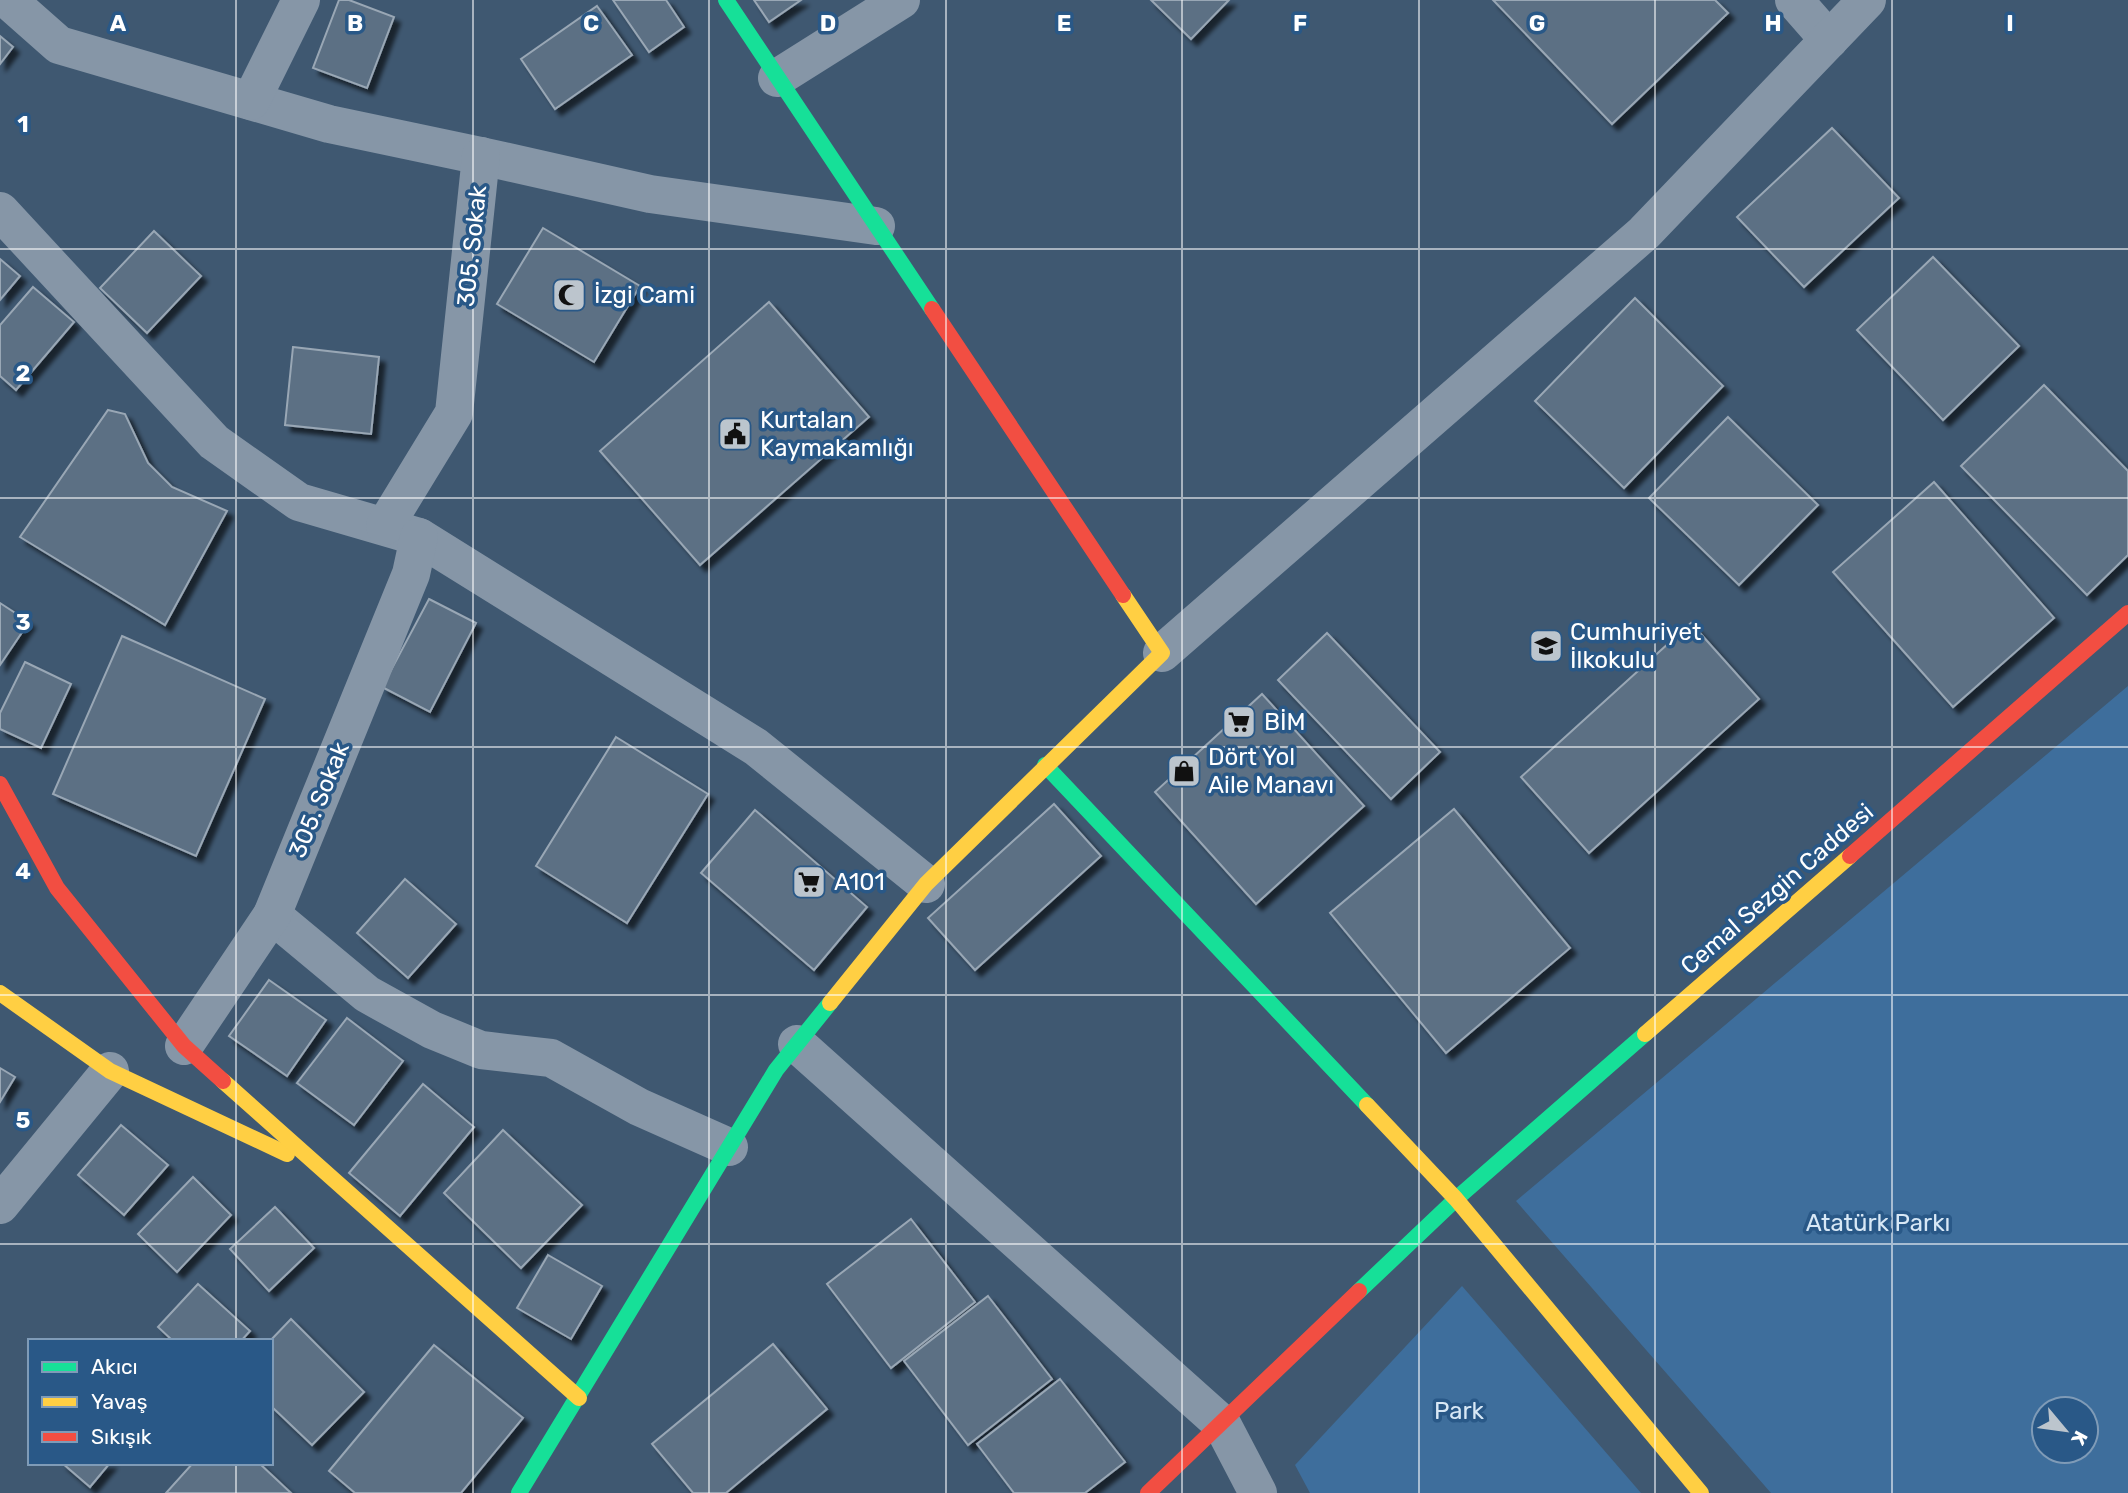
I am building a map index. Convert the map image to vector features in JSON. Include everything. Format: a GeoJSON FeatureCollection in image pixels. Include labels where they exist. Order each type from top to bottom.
{"type":"FeatureCollection","features":[{"type":"Feature","properties":{"kind":"street"},"geometry":{"type":"LineString","coordinates":[[8,0],[59,45],[329,124],[650,194],[876,226]]}},
{"type":"Feature","properties":{"kind":"street"},"geometry":{"type":"LineString","coordinates":[[251,102],[301,0]]}},
{"type":"Feature","properties":{"kind":"street"},"geometry":{"type":"LineString","coordinates":[[726,0],[1162,653]]}},
{"type":"Feature","properties":{"kind":"street"},"geometry":{"type":"LineString","coordinates":[[777,78],[901,0]]}},
{"type":"Feature","properties":{"kind":"street"},"geometry":{"type":"LineString","coordinates":[[1794,0],[1829,40]]}},
{"type":"Feature","properties":{"kind":"street"},"geometry":{"type":"LineString","coordinates":[[519,1493],[776,1070],[926,884],[1162,653],[1644,233],[1867,0]]}},
{"type":"Feature","properties":{"kind":"street","name":"305. Sokak"},"geometry":{"type":"LineString","coordinates":[[184,1046],[272,915],[411,574],[402,531],[454,413],[481,156]]}},
{"type":"Feature","properties":{"kind":"street"},"geometry":{"type":"LineString","coordinates":[[0,211],[214,442],[299,502],[402,531],[756,747],[926,884]]}},
{"type":"Feature","properties":{"kind":"street","name":"Cemal Sezgin Caddesi"},"geometry":{"type":"LineString","coordinates":[[1148,1493],[1456,1199],[2128,613]]}},
{"type":"Feature","properties":{"kind":"street"},"geometry":{"type":"LineString","coordinates":[[1045,765],[1456,1199],[1701,1493]]}},
{"type":"Feature","properties":{"kind":"street"},"geometry":{"type":"LineString","coordinates":[[0,784],[57,888],[184,1046],[579,1398]]}},
{"type":"Feature","properties":{"kind":"street"},"geometry":{"type":"LineString","coordinates":[[272,915],[367,994],[432,1030],[481,1050],[551,1058],[639,1107],[729,1147]]}},
{"type":"Feature","properties":{"kind":"street"},"geometry":{"type":"LineString","coordinates":[[0,993],[110,1072],[322,1170]]}},
{"type":"Feature","properties":{"kind":"street"},"geometry":{"type":"LineString","coordinates":[[797,1044],[1222,1424],[1258,1493]]}},
{"type":"Feature","properties":{"kind":"street"},"geometry":{"type":"LineString","coordinates":[[0,1205],[110,1072]]}},
{"type":"Feature","properties":{"kind":"green space","name":"Atatürk Parkı"},"geometry":{"type":"Polygon","coordinates":[[[2128,686],[2128,1493],[1771,1493],[1516,1201],[2128,686]]]}},
{"type":"Feature","properties":{"kind":"green space","name":"Park"},"geometry":{"type":"Polygon","coordinates":[[[1462,1286],[1641,1493],[1310,1493],[1295,1465],[1462,1286]]]}},
{"type":"Feature","properties":{"kind":"building"},"geometry":{"type":"Polygon","coordinates":[[[339,0],[349,0],[394,17],[367,88],[313,68],[339,0]]]}},
{"type":"Feature","properties":{"kind":"building"},"geometry":{"type":"Polygon","coordinates":[[[613,0],[666,0],[684,27],[649,52],[613,0]]]}},
{"type":"Feature","properties":{"kind":"building"},"geometry":{"type":"Polygon","coordinates":[[[754,0],[801,0],[769,22],[754,0]]]}},
{"type":"Feature","properties":{"kind":"building"},"geometry":{"type":"Polygon","coordinates":[[[1151,0],[1229,0],[1191,39],[1151,0]]]}},
{"type":"Feature","properties":{"kind":"building"},"geometry":{"type":"Polygon","coordinates":[[[1493,0],[1715,0],[1728,13],[1612,124],[1493,0]]]}},
{"type":"Feature","properties":{"kind":"building"},"geometry":{"type":"Polygon","coordinates":[[[597,6],[632,55],[555,109],[521,59],[597,6]]]}},
{"type":"Feature","properties":{"kind":"building"},"geometry":{"type":"Polygon","coordinates":[[[0,36],[13,47],[0,64],[0,36]]]}},
{"type":"Feature","properties":{"kind":"building"},"geometry":{"type":"Polygon","coordinates":[[[1832,128],[1899,198],[1804,287],[1737,217],[1832,128]]]}},
{"type":"Feature","properties":{"kind":"building","name":"İzgi Cami"},"geometry":{"type":"Polygon","coordinates":[[[543,228],[640,286],[594,362],[497,304],[543,228]]]}},
{"type":"Feature","properties":{"kind":"building"},"geometry":{"type":"Polygon","coordinates":[[[154,231],[201,276],[147,333],[100,288],[154,231]]]}},
{"type":"Feature","properties":{"kind":"building"},"geometry":{"type":"Polygon","coordinates":[[[1933,257],[2019,346],[1943,420],[1857,330],[1933,257]]]}},
{"type":"Feature","properties":{"kind":"building"},"geometry":{"type":"Polygon","coordinates":[[[0,259],[20,276],[0,300],[0,259]]]}},
{"type":"Feature","properties":{"kind":"building"},"geometry":{"type":"Polygon","coordinates":[[[33,287],[74,322],[16,390],[0,376],[0,325],[33,287]]]}},
{"type":"Feature","properties":{"kind":"building"},"geometry":{"type":"Polygon","coordinates":[[[1635,298],[1723,386],[1624,488],[1535,401],[1635,298]]]}},
{"type":"Feature","properties":{"kind":"building","name":"Kurtalan Kaymakamlığı"},"geometry":{"type":"Polygon","coordinates":[[[769,302],[869,417],[700,565],[600,451],[769,302]]]}},
{"type":"Feature","properties":{"kind":"building"},"geometry":{"type":"Polygon","coordinates":[[[293,347],[379,357],[371,434],[285,425],[293,347]]]}},
{"type":"Feature","properties":{"kind":"building"},"geometry":{"type":"Polygon","coordinates":[[[2044,385],[2128,471],[2128,555],[2087,595],[1961,466],[2044,385]]]}},
{"type":"Feature","properties":{"kind":"building"},"geometry":{"type":"Polygon","coordinates":[[[108,410],[125,414],[148,463],[172,487],[227,511],[165,625],[20,537],[108,410]]]}},
{"type":"Feature","properties":{"kind":"building"},"geometry":{"type":"Polygon","coordinates":[[[1728,417],[1818,505],[1739,585],[1649,498],[1728,417]]]}},
{"type":"Feature","properties":{"kind":"building"},"geometry":{"type":"Polygon","coordinates":[[[1934,482],[2054,618],[1953,707],[1833,572],[1934,482]]]}},
{"type":"Feature","properties":{"kind":"building"},"geometry":{"type":"Polygon","coordinates":[[[429,599],[476,623],[430,712],[382,687],[429,599]]]}},
{"type":"Feature","properties":{"kind":"building"},"geometry":{"type":"Polygon","coordinates":[[[0,603],[29,622],[0,665],[0,603]]]}},
{"type":"Feature","properties":{"kind":"building"},"geometry":{"type":"Polygon","coordinates":[[[1691,623],[1759,699],[1589,853],[1521,777],[1691,623]]]}},
{"type":"Feature","properties":{"kind":"building"},"geometry":{"type":"Polygon","coordinates":[[[1327,633],[1440,752],[1391,799],[1278,680],[1327,633]]]}},
{"type":"Feature","properties":{"kind":"building"},"geometry":{"type":"Polygon","coordinates":[[[122,636],[265,699],[196,856],[53,794],[122,636]]]}},
{"type":"Feature","properties":{"kind":"building"},"geometry":{"type":"Polygon","coordinates":[[[25,662],[71,684],[41,748],[0,729],[0,713],[25,662]]]}},
{"type":"Feature","properties":{"kind":"building"},"geometry":{"type":"Polygon","coordinates":[[[1262,694],[1364,806],[1256,904],[1155,792],[1262,694]]]}},
{"type":"Feature","properties":{"kind":"building"},"geometry":{"type":"Polygon","coordinates":[[[616,737],[708,794],[627,923],[536,866],[616,737]]]}},
{"type":"Feature","properties":{"kind":"building"},"geometry":{"type":"Polygon","coordinates":[[[1054,804],[1101,856],[975,970],[928,918],[1054,804]]]}},
{"type":"Feature","properties":{"kind":"building"},"geometry":{"type":"Polygon","coordinates":[[[1454,809],[1570,948],[1446,1053],[1330,913],[1454,809]]]}},
{"type":"Feature","properties":{"kind":"building"},"geometry":{"type":"Polygon","coordinates":[[[755,810],[867,907],[814,970],[701,873],[755,810]]]}},
{"type":"Feature","properties":{"kind":"building"},"geometry":{"type":"Polygon","coordinates":[[[405,879],[456,924],[408,978],[357,933],[405,879]]]}},
{"type":"Feature","properties":{"kind":"building"},"geometry":{"type":"Polygon","coordinates":[[[269,980],[326,1020],[287,1076],[229,1036],[269,980]]]}},
{"type":"Feature","properties":{"kind":"building"},"geometry":{"type":"Polygon","coordinates":[[[347,1018],[403,1061],[354,1125],[297,1083],[347,1018]]]}},
{"type":"Feature","properties":{"kind":"building"},"geometry":{"type":"Polygon","coordinates":[[[0,1068],[15,1077],[0,1102],[0,1068]]]}},
{"type":"Feature","properties":{"kind":"building"},"geometry":{"type":"Polygon","coordinates":[[[423,1084],[474,1127],[400,1216],[349,1173],[423,1084]]]}},
{"type":"Feature","properties":{"kind":"building"},"geometry":{"type":"Polygon","coordinates":[[[121,1125],[168,1165],[124,1215],[78,1175],[121,1125]]]}},
{"type":"Feature","properties":{"kind":"building"},"geometry":{"type":"Polygon","coordinates":[[[503,1130],[582,1205],[521,1268],[444,1193],[503,1130]]]}},
{"type":"Feature","properties":{"kind":"building"},"geometry":{"type":"Polygon","coordinates":[[[193,1177],[231,1215],[177,1272],[138,1234],[193,1177]]]}},
{"type":"Feature","properties":{"kind":"building"},"geometry":{"type":"Polygon","coordinates":[[[275,1207],[314,1248],[269,1291],[230,1249],[275,1207]]]}},
{"type":"Feature","properties":{"kind":"building"},"geometry":{"type":"Polygon","coordinates":[[[911,1219],[975,1302],[891,1368],[827,1284],[911,1219]]]}},
{"type":"Feature","properties":{"kind":"building"},"geometry":{"type":"Polygon","coordinates":[[[548,1255],[602,1286],[571,1339],[517,1308],[548,1255]]]}},
{"type":"Feature","properties":{"kind":"building"},"geometry":{"type":"Polygon","coordinates":[[[198,1284],[250,1331],[243,1339],[171,1339],[158,1327],[198,1284]]]}},
{"type":"Feature","properties":{"kind":"building"},"geometry":{"type":"Polygon","coordinates":[[[988,1296],[1052,1379],[968,1445],[904,1361],[988,1296]]]}},
{"type":"Feature","properties":{"kind":"building"},"geometry":{"type":"Polygon","coordinates":[[[291,1319],[364,1392],[312,1445],[273,1408],[272,1339],[291,1319]]]}},
{"type":"Feature","properties":{"kind":"building"},"geometry":{"type":"Polygon","coordinates":[[[773,1344],[827,1409],[726,1493],[693,1493],[652,1444],[773,1344]]]}},
{"type":"Feature","properties":{"kind":"building"},"geometry":{"type":"Polygon","coordinates":[[[434,1345],[523,1418],[461,1493],[355,1493],[329,1471],[434,1345]]]}},
{"type":"Feature","properties":{"kind":"building"},"geometry":{"type":"Polygon","coordinates":[[[1060,1379],[1125,1462],[1085,1493],[1014,1493],[977,1444],[1060,1379]]]}},
{"type":"Feature","properties":{"kind":"building"},"geometry":{"type":"Polygon","coordinates":[[[64,1465],[108,1465],[90,1487],[64,1465]]]}},
{"type":"Feature","properties":{"kind":"building"},"geometry":{"type":"Polygon","coordinates":[[[191,1465],[261,1465],[291,1493],[166,1493],[191,1465]]]}},
{"type":"Feature","properties":{"kind":"traffic: fast"},"geometry":{"type":"LineString","coordinates":[[726,0],[932,309]]}},
{"type":"Feature","properties":{"kind":"traffic: fast"},"geometry":{"type":"LineString","coordinates":[[1045,765],[1367,1105]]}},
{"type":"Feature","properties":{"kind":"traffic: fast"},"geometry":{"type":"LineString","coordinates":[[519,1493],[776,1070],[830,1003]]}},
{"type":"Feature","properties":{"kind":"traffic: fast"},"geometry":{"type":"LineString","coordinates":[[1359,1291],[1456,1199],[1645,1034]]}},
{"type":"Feature","properties":{"kind":"traffic: slow"},"geometry":{"type":"LineString","coordinates":[[830,1003],[926,884],[1162,653],[1123,595]]}},
{"type":"Feature","properties":{"kind":"traffic: slow"},"geometry":{"type":"LineString","coordinates":[[1645,1034],[1850,856]]}},
{"type":"Feature","properties":{"kind":"traffic: slow"},"geometry":{"type":"LineString","coordinates":[[0,993],[110,1071],[287,1154]]}},
{"type":"Feature","properties":{"kind":"traffic: slow"},"geometry":{"type":"LineString","coordinates":[[223,1081],[579,1398]]}},
{"type":"Feature","properties":{"kind":"traffic: slow"},"geometry":{"type":"LineString","coordinates":[[1367,1105],[1456,1199],[1701,1493]]}},
{"type":"Feature","properties":{"kind":"traffic: jam"},"geometry":{"type":"LineString","coordinates":[[932,309],[1123,595]]}},
{"type":"Feature","properties":{"kind":"traffic: jam"},"geometry":{"type":"LineString","coordinates":[[1850,856],[2128,613]]}},
{"type":"Feature","properties":{"kind":"traffic: jam"},"geometry":{"type":"LineString","coordinates":[[0,784],[57,888],[184,1046],[223,1081]]}},
{"type":"Feature","properties":{"kind":"traffic: jam"},"geometry":{"type":"LineString","coordinates":[[1148,1493],[1359,1291]]}},
{"type":"Feature","properties":{"kind":"place","name":"İzgi Cami"},"geometry":{"type":"Point","coordinates":[569,295]}},
{"type":"Feature","properties":{"kind":"place","name":"Kurtalan Kaymakamlığı"},"geometry":{"type":"Point","coordinates":[735,434]}},
{"type":"Feature","properties":{"kind":"place","name":"Cumhuriyet İlkokulu"},"geometry":{"type":"Point","coordinates":[1546,646]}},
{"type":"Feature","properties":{"kind":"place","name":"BİM"},"geometry":{"type":"Point","coordinates":[1239,722]}},
{"type":"Feature","properties":{"kind":"place","name":"Dört Yol Aile Manavı"},"geometry":{"type":"Point","coordinates":[1184,771]}},
{"type":"Feature","properties":{"kind":"place","name":"A101"},"geometry":{"type":"Point","coordinates":[809,882]}}]}
